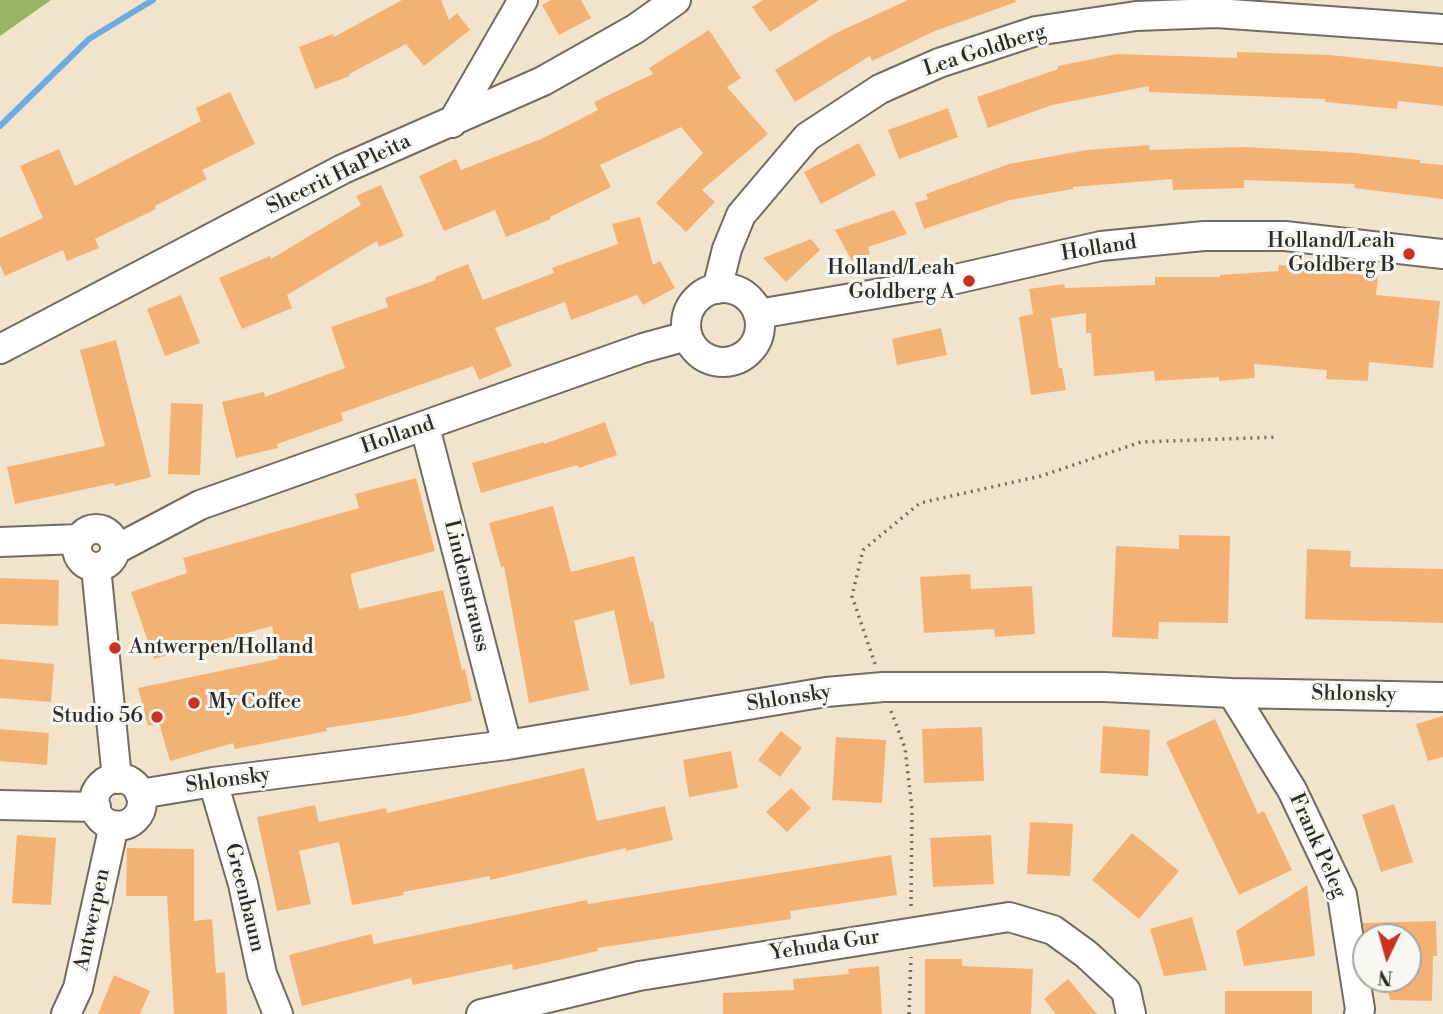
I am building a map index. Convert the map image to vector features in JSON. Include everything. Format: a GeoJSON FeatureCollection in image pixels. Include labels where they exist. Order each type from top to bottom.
{"type":"FeatureCollection","features":[{"type":"Feature","properties":{"kind":"street"},"geometry":{"type":"LineString","coordinates":[[452,122],[523,0]]}},
{"type":"Feature","properties":{"kind":"street","name":"Sheerit HaPleita"},"geometry":{"type":"LineString","coordinates":[[0,349],[343,169],[542,81],[635,29],[676,0]]}},
{"type":"Feature","properties":{"kind":"street","name":"Lea Goldberg"},"geometry":{"type":"LineString","coordinates":[[716,289],[727,249],[741,215],[807,138],[880,89],[939,63],[1036,31],[1136,16],[1216,13],[1443,29]]}},
{"type":"Feature","properties":{"kind":"street","name":"Holland"},"geometry":{"type":"LineString","coordinates":[[758,314],[934,284],[1101,246],[1205,236],[1285,236],[1443,254]]}},
{"type":"Feature","properties":{"kind":"street"},"geometry":{"type":"LineString","coordinates":[[716,289],[737,291],[748,298],[758,314],[760,328],[755,343],[747,353],[736,360],[720,362],[704,357],[694,349],[687,336],[686,322],[691,307],[699,297],[716,289]]}},
{"type":"Feature","properties":{"kind":"street","name":"Holland"},"geometry":{"type":"LineString","coordinates":[[106,559],[200,505],[643,348],[687,336]]}},
{"type":"Feature","properties":{"kind":"street","name":"Lindenstrauss"},"geometry":{"type":"LineString","coordinates":[[425,427],[507,745]]}},
{"type":"Feature","properties":{"kind":"street"},"geometry":{"type":"LineString","coordinates":[[0,542],[79,539],[76,545],[79,559],[90,566],[106,559],[128,787],[142,808],[134,821],[121,826],[105,816],[0,805]]}},
{"type":"Feature","properties":{"kind":"street","name":"Shlonsky"},"geometry":{"type":"LineString","coordinates":[[128,787],[213,782],[507,745],[826,692],[883,687],[1104,687],[1232,693],[1443,697]]}},
{"type":"Feature","properties":{"kind":"street","name":"Frank Peleg"},"geometry":{"type":"LineString","coordinates":[[1232,693],[1292,790],[1342,895],[1359,1014]]}},
{"type":"Feature","properties":{"kind":"street"},"geometry":{"type":"LineString","coordinates":[[105,816],[97,791],[109,780],[128,787]]}},
{"type":"Feature","properties":{"kind":"street","name":"Greenbaum"},"geometry":{"type":"LineString","coordinates":[[213,782],[243,884],[262,974],[278,1014]]}},
{"type":"Feature","properties":{"kind":"street","name":"Antwerpen"},"geometry":{"type":"LineString","coordinates":[[66,1014],[78,988],[105,816]]}},
{"type":"Feature","properties":{"kind":"street","name":"Yehuda Gur"},"geometry":{"type":"LineString","coordinates":[[481,1014],[639,976],[1009,916],[1054,930],[1086,954],[1126,991],[1131,1014]]}},
{"type":"Feature","properties":{"kind":"path"},"geometry":{"type":"LineString","coordinates":[[909,1014],[912,809],[905,748],[852,596],[863,550],[920,503],[1041,475],[1141,442],[1277,437]]}},
{"type":"Feature","properties":{"kind":"green space"},"geometry":{"type":"Polygon","coordinates":[[[0,0],[51,0],[0,36],[0,0]]]}},
{"type":"Feature","properties":{"kind":"building"},"geometry":{"type":"Polygon","coordinates":[[[402,0],[441,0],[449,20],[457,13],[470,30],[424,66],[406,44],[349,74],[350,76],[315,89],[299,47],[333,34],[334,37],[402,0]]]}},
{"type":"Feature","properties":{"kind":"building"},"geometry":{"type":"Polygon","coordinates":[[[551,0],[581,0],[591,18],[559,35],[542,5],[551,0]]]}},
{"type":"Feature","properties":{"kind":"building"},"geometry":{"type":"Polygon","coordinates":[[[763,0],[819,0],[770,32],[752,7],[763,0]]]}},
{"type":"Feature","properties":{"kind":"building"},"geometry":{"type":"Polygon","coordinates":[[[908,0],[1016,2],[935,31],[872,61],[870,56],[795,102],[775,70],[834,34],[908,0]]]}},
{"type":"Feature","properties":{"kind":"building"},"geometry":{"type":"Polygon","coordinates":[[[709,30],[741,78],[727,87],[768,134],[702,190],[715,202],[686,232],[656,203],[703,153],[681,127],[600,165],[611,187],[550,217],[551,219],[506,237],[495,210],[444,231],[419,176],[456,159],[461,170],[541,139],[598,110],[594,102],[653,74],[649,68],[709,30]]]}},
{"type":"Feature","properties":{"kind":"building"},"geometry":{"type":"Polygon","coordinates":[[[1237,52],[1330,55],[1443,67],[1443,106],[1398,101],[1397,109],[1325,102],[1325,99],[1149,92],[1149,86],[1052,105],[988,128],[977,97],[1058,69],[1058,66],[1117,54],[1237,58],[1237,52]]]}},
{"type":"Feature","properties":{"kind":"building"},"geometry":{"type":"Polygon","coordinates":[[[230,92],[255,144],[202,170],[207,179],[155,206],[156,209],[95,239],[99,248],[67,261],[63,250],[5,276],[0,265],[0,238],[43,218],[20,166],[59,149],[75,186],[201,121],[196,108],[230,92]]]}},
{"type":"Feature","properties":{"kind":"building"},"geometry":{"type":"Polygon","coordinates":[[[948,108],[958,137],[899,159],[888,130],[948,108]]]}},
{"type":"Feature","properties":{"kind":"building"},"geometry":{"type":"Polygon","coordinates":[[[859,143],[876,175],[821,204],[804,172],[859,143]]]}},
{"type":"Feature","properties":{"kind":"building"},"geometry":{"type":"Polygon","coordinates":[[[1149,145],[1150,150],[1243,147],[1355,153],[1420,160],[1420,163],[1443,165],[1443,199],[1354,188],[1355,184],[1244,180],[1244,188],[1173,190],[1172,179],[1073,187],[1010,200],[924,229],[915,203],[928,199],[926,194],[1009,164],[1087,150],[1149,145]]]}},
{"type":"Feature","properties":{"kind":"building"},"geometry":{"type":"Polygon","coordinates":[[[381,185],[404,236],[379,247],[377,241],[287,295],[292,308],[242,329],[219,278],[270,256],[271,259],[361,205],[356,196],[381,185]]]}},
{"type":"Feature","properties":{"kind":"building"},"geometry":{"type":"Polygon","coordinates":[[[894,210],[907,234],[868,247],[870,254],[852,261],[835,230],[894,210]]]}},
{"type":"Feature","properties":{"kind":"building"},"geometry":{"type":"Polygon","coordinates":[[[640,217],[653,265],[660,261],[675,288],[643,305],[637,295],[571,320],[565,302],[495,328],[512,366],[479,380],[473,366],[341,413],[343,421],[277,444],[278,448],[236,458],[222,402],[264,392],[265,397],[345,368],[331,327],[388,307],[385,298],[436,280],[435,277],[468,264],[483,300],[554,273],[552,268],[618,244],[612,224],[640,217]]]}},
{"type":"Feature","properties":{"kind":"building"},"geometry":{"type":"Polygon","coordinates":[[[811,239],[820,250],[786,282],[763,258],[811,239]]]}},
{"type":"Feature","properties":{"kind":"building"},"geometry":{"type":"Polygon","coordinates":[[[1279,265],[1378,276],[1376,295],[1440,301],[1433,368],[1369,362],[1368,381],[1326,379],[1327,370],[1254,364],[1255,378],[1219,381],[1219,377],[1155,381],[1154,371],[1094,376],[1091,333],[1086,333],[1086,313],[1051,318],[1059,368],[1062,368],[1066,390],[1031,395],[1019,317],[1033,314],[1029,289],[1064,284],[1065,288],[1155,285],[1155,277],[1220,277],[1278,271],[1279,265]]]}},
{"type":"Feature","properties":{"kind":"building"},"geometry":{"type":"Polygon","coordinates":[[[181,295],[200,343],[165,356],[147,309],[181,295]]]}},
{"type":"Feature","properties":{"kind":"building"},"geometry":{"type":"Polygon","coordinates":[[[941,328],[947,355],[897,365],[892,339],[941,328]]]}},
{"type":"Feature","properties":{"kind":"building"},"geometry":{"type":"Polygon","coordinates":[[[116,340],[151,477],[15,504],[7,467],[105,446],[80,350],[116,340]]]}},
{"type":"Feature","properties":{"kind":"building"},"geometry":{"type":"Polygon","coordinates":[[[171,403],[203,404],[200,475],[168,474],[171,403]]]}},
{"type":"Feature","properties":{"kind":"building"},"geometry":{"type":"Polygon","coordinates":[[[605,422],[617,455],[579,468],[577,465],[481,493],[472,463],[544,444],[605,422]]]}},
{"type":"Feature","properties":{"kind":"building"},"geometry":{"type":"Polygon","coordinates":[[[416,478],[435,551],[350,574],[359,609],[443,590],[472,701],[405,716],[326,728],[327,731],[235,749],[233,743],[170,761],[159,723],[148,726],[138,688],[278,659],[272,626],[154,659],[131,592],[187,573],[183,558],[359,508],[355,494],[416,478]]]}},
{"type":"Feature","properties":{"kind":"building"},"geometry":{"type":"Polygon","coordinates":[[[553,506],[571,572],[634,556],[650,622],[653,621],[665,678],[630,685],[614,610],[574,621],[589,690],[529,703],[504,566],[501,567],[489,523],[553,506]]]}},
{"type":"Feature","properties":{"kind":"building"},"geometry":{"type":"Polygon","coordinates":[[[1179,535],[1230,536],[1228,623],[1159,622],[1158,639],[1112,637],[1116,546],[1179,549],[1179,535]]]}},
{"type":"Feature","properties":{"kind":"building"},"geometry":{"type":"Polygon","coordinates":[[[1307,549],[1351,551],[1350,567],[1443,569],[1443,623],[1305,619],[1307,549]]]}},
{"type":"Feature","properties":{"kind":"building"},"geometry":{"type":"Polygon","coordinates":[[[970,574],[971,589],[1032,586],[1035,634],[995,637],[994,629],[924,633],[920,577],[970,574]]]}},
{"type":"Feature","properties":{"kind":"building"},"geometry":{"type":"Polygon","coordinates":[[[0,578],[59,580],[58,626],[0,624],[0,578]]]}},
{"type":"Feature","properties":{"kind":"building"},"geometry":{"type":"Polygon","coordinates":[[[0,659],[54,664],[51,702],[0,698],[0,659]]]}},
{"type":"Feature","properties":{"kind":"building"},"geometry":{"type":"Polygon","coordinates":[[[1443,716],[1443,757],[1428,761],[1416,724],[1443,716]]]}},
{"type":"Feature","properties":{"kind":"building"},"geometry":{"type":"Polygon","coordinates":[[[1215,719],[1258,814],[1264,811],[1292,870],[1239,895],[1166,742],[1215,719]]]}},
{"type":"Feature","properties":{"kind":"building"},"geometry":{"type":"Polygon","coordinates":[[[1103,726],[1150,730],[1148,776],[1100,773],[1103,726]]]}},
{"type":"Feature","properties":{"kind":"building"},"geometry":{"type":"Polygon","coordinates":[[[982,727],[984,781],[924,783],[922,729],[982,727]]]}},
{"type":"Feature","properties":{"kind":"building"},"geometry":{"type":"Polygon","coordinates":[[[0,729],[49,733],[47,765],[0,761],[0,729]]]}},
{"type":"Feature","properties":{"kind":"building"},"geometry":{"type":"Polygon","coordinates":[[[781,731],[802,748],[780,777],[758,760],[781,731]]]}},
{"type":"Feature","properties":{"kind":"building"},"geometry":{"type":"Polygon","coordinates":[[[836,737],[886,740],[882,803],[832,800],[836,737]]]}},
{"type":"Feature","properties":{"kind":"building"},"geometry":{"type":"Polygon","coordinates":[[[731,751],[738,788],[689,797],[683,760],[731,751]]]}},
{"type":"Feature","properties":{"kind":"building"},"geometry":{"type":"Polygon","coordinates":[[[584,768],[597,821],[665,806],[673,840],[626,851],[626,848],[490,880],[490,876],[403,892],[404,895],[352,905],[339,842],[299,851],[311,904],[277,911],[257,817],[315,805],[319,822],[386,808],[387,813],[584,768]]]}},
{"type":"Feature","properties":{"kind":"building"},"geometry":{"type":"Polygon","coordinates":[[[791,788],[811,808],[787,832],[766,812],[791,788]]]}},
{"type":"Feature","properties":{"kind":"building"},"geometry":{"type":"Polygon","coordinates":[[[1394,804],[1413,862],[1381,872],[1362,815],[1394,804]]]}},
{"type":"Feature","properties":{"kind":"building"},"geometry":{"type":"Polygon","coordinates":[[[1030,822],[1073,824],[1070,876],[1027,874],[1030,822]]]}},
{"type":"Feature","properties":{"kind":"building"},"geometry":{"type":"Polygon","coordinates":[[[1132,833],[1179,871],[1139,919],[1092,880],[1132,833]]]}},
{"type":"Feature","properties":{"kind":"building"},"geometry":{"type":"Polygon","coordinates":[[[17,835],[56,838],[51,905],[12,903],[17,835]]]}},
{"type":"Feature","properties":{"kind":"building"},"geometry":{"type":"Polygon","coordinates":[[[991,835],[994,884],[933,887],[930,838],[991,835]]]}},
{"type":"Feature","properties":{"kind":"building"},"geometry":{"type":"Polygon","coordinates":[[[127,848],[194,849],[194,921],[212,919],[216,973],[225,972],[227,1014],[174,1014],[167,896],[126,896],[127,848]]]}},
{"type":"Feature","properties":{"kind":"building"},"geometry":{"type":"Polygon","coordinates":[[[891,855],[897,895],[790,911],[791,919],[597,948],[598,951],[513,970],[512,964],[413,985],[411,978],[302,1006],[289,955],[371,934],[374,944],[587,900],[588,904],[891,855]]]}},
{"type":"Feature","properties":{"kind":"building"},"geometry":{"type":"Polygon","coordinates":[[[1307,885],[1315,956],[1244,966],[1236,931],[1307,885]]]}},
{"type":"Feature","properties":{"kind":"building"},"geometry":{"type":"Polygon","coordinates":[[[1192,917],[1207,970],[1164,976],[1150,929],[1192,917]]]}},
{"type":"Feature","properties":{"kind":"building"},"geometry":{"type":"Polygon","coordinates":[[[1436,921],[1437,956],[1433,956],[1432,1001],[1390,1000],[1388,993],[1422,993],[1422,923],[1363,923],[1436,921]]]}},
{"type":"Feature","properties":{"kind":"building"},"geometry":{"type":"Polygon","coordinates":[[[925,959],[962,959],[962,966],[1033,969],[1031,1014],[925,1014],[925,959]]]}},
{"type":"Feature","properties":{"kind":"building"},"geometry":{"type":"Polygon","coordinates":[[[879,966],[882,1014],[723,1014],[723,993],[794,990],[793,979],[849,974],[848,969],[879,966]]]}},
{"type":"Feature","properties":{"kind":"building"},"geometry":{"type":"Polygon","coordinates":[[[114,975],[150,991],[140,1014],[98,1014],[114,975]]]}},
{"type":"Feature","properties":{"kind":"building"},"geometry":{"type":"Polygon","coordinates":[[[1068,979],[1097,1014],[1056,1014],[1044,999],[1068,979]]]}},
{"type":"Feature","properties":{"kind":"building"},"geometry":{"type":"Polygon","coordinates":[[[1225,991],[1312,991],[1312,1014],[1225,1014],[1225,991]]]}},
{"type":"Feature","properties":{"kind":"waterway"},"geometry":{"type":"LineString","coordinates":[[0,126],[89,39],[153,0]]}},
{"type":"Feature","properties":{"kind":"place","name":"Holland/Leah Goldberg B"},"geometry":{"type":"Point","coordinates":[1409,254]}},
{"type":"Feature","properties":{"kind":"place","name":"Holland/Leah Goldberg A"},"geometry":{"type":"Point","coordinates":[969,281]}},
{"type":"Feature","properties":{"kind":"place","name":"Antwerpen/Holland"},"geometry":{"type":"Point","coordinates":[115,648]}},
{"type":"Feature","properties":{"kind":"place","name":"My Coffee"},"geometry":{"type":"Point","coordinates":[194,703]}},
{"type":"Feature","properties":{"kind":"place","name":"Studio 56"},"geometry":{"type":"Point","coordinates":[157,717]}}]}
